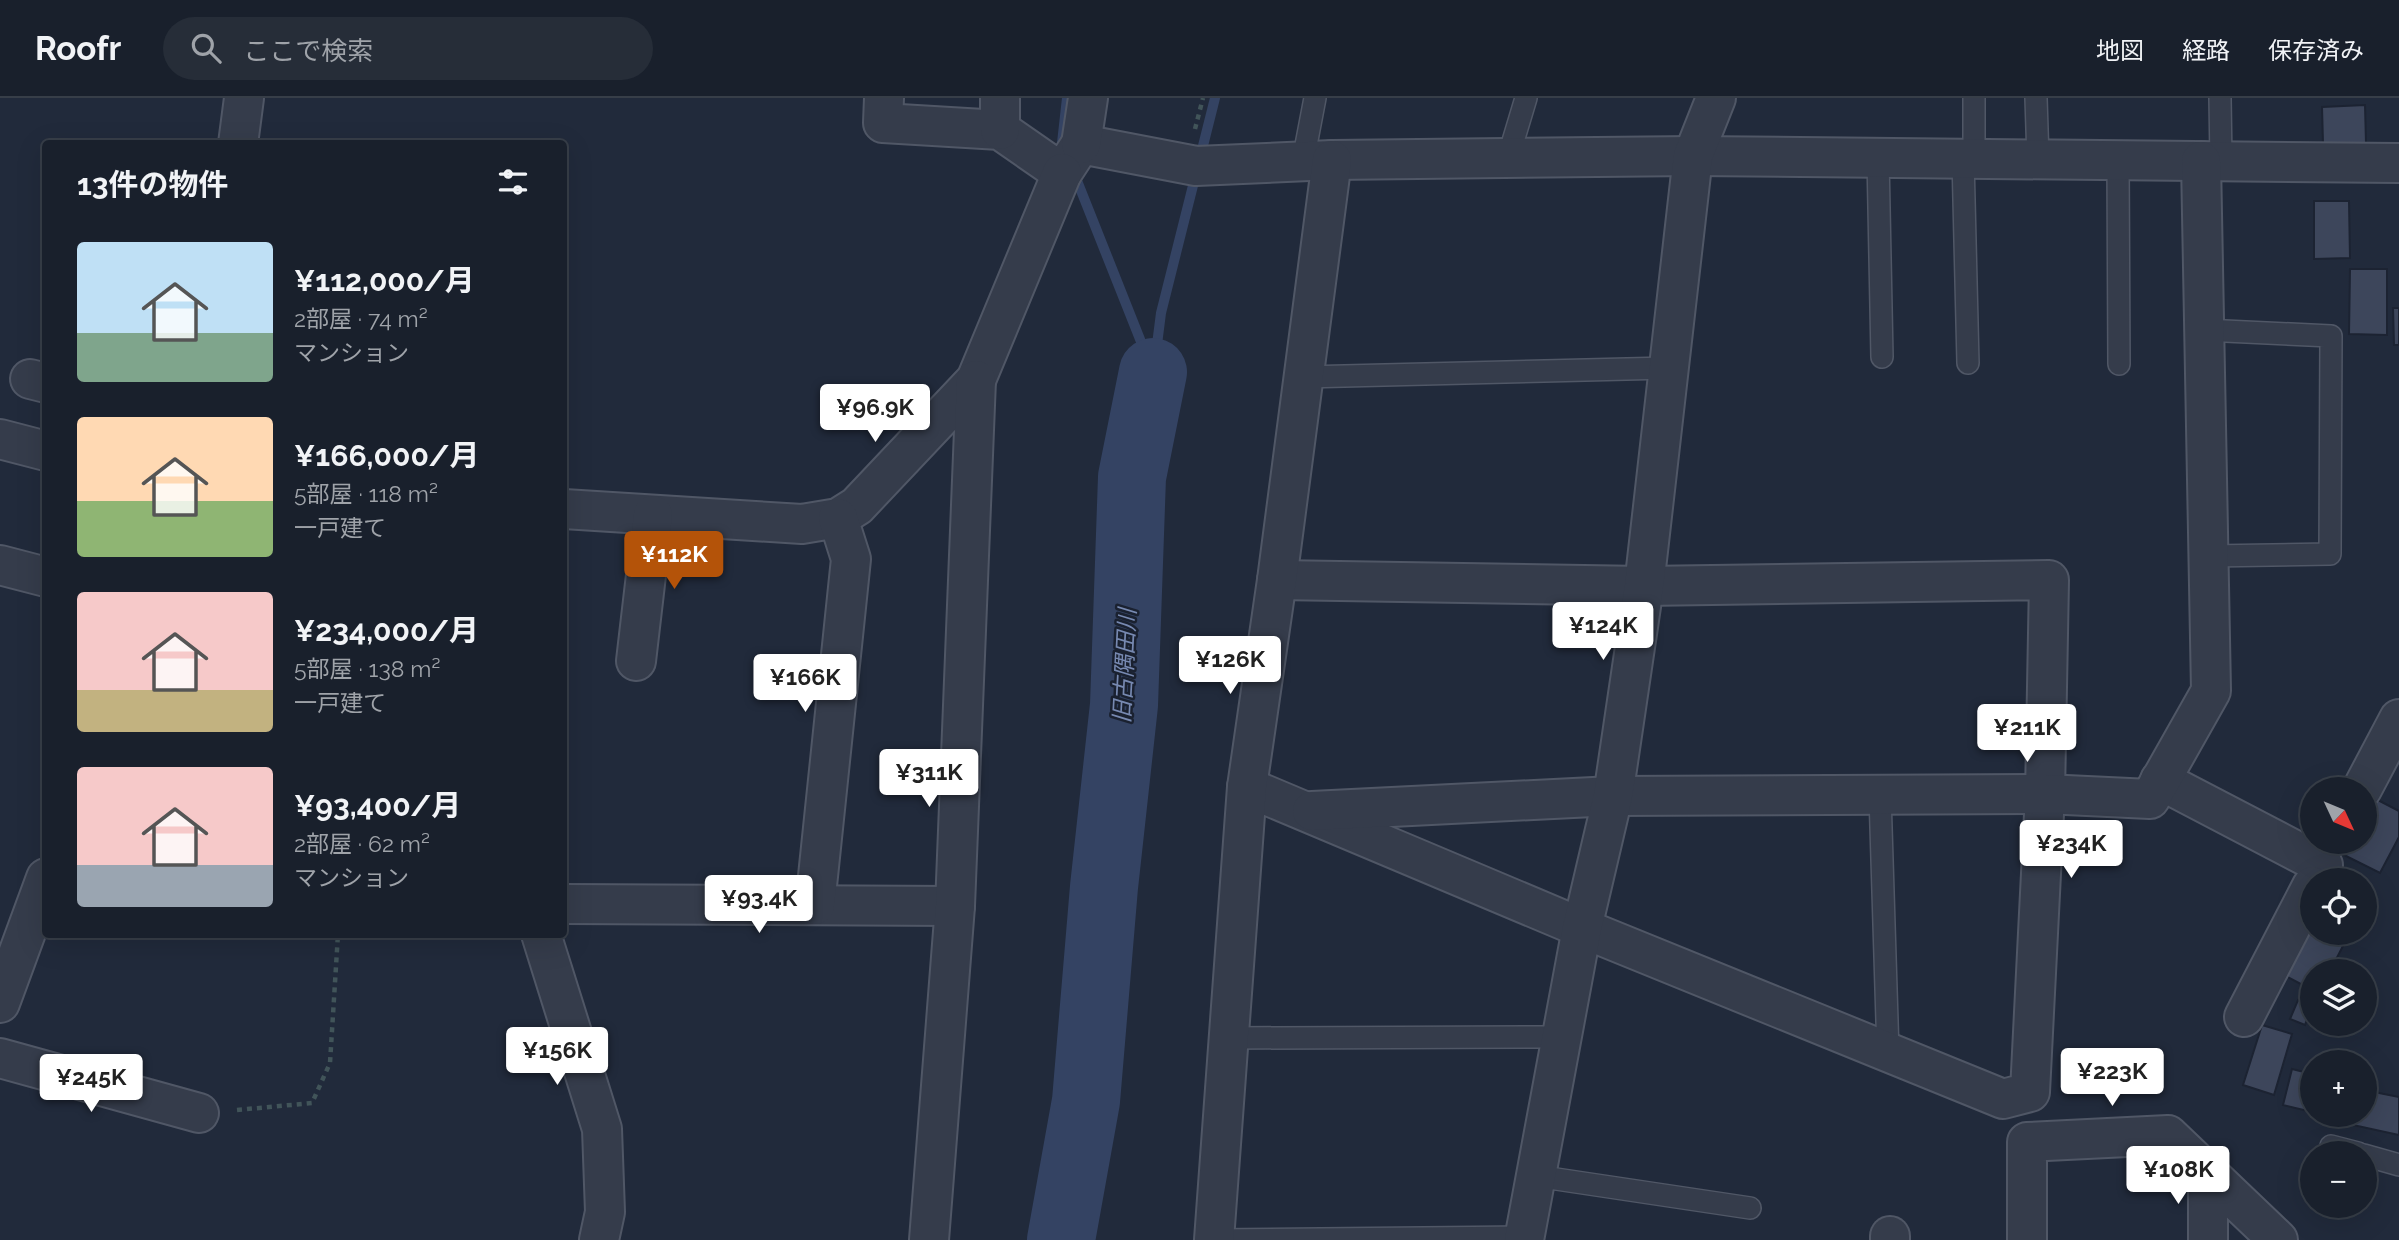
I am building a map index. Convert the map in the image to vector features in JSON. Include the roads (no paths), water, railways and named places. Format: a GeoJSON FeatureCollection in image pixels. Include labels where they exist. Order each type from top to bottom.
{"type":"FeatureCollection","features":[{"type":"Feature","properties":{"kind":"street"},"geometry":{"type":"LineString","coordinates":[[239,140],[244,98]]}},
{"type":"Feature","properties":{"kind":"street"},"geometry":{"type":"LineString","coordinates":[[884,98],[883,123],[1000,114],[1072,158],[1196,166],[1318,160],[1693,156],[2399,163]]}},
{"type":"Feature","properties":{"kind":"street"},"geometry":{"type":"LineString","coordinates":[[567,509],[802,524],[838,518],[857,506],[976,380],[1072,158],[1088,98]]}},
{"type":"Feature","properties":{"kind":"street"},"geometry":{"type":"LineString","coordinates":[[1524,1238],[1581,928],[1613,796],[1644,586],[1693,156],[1716,98]]}},
{"type":"Feature","properties":{"kind":"street"},"geometry":{"type":"LineString","coordinates":[[1214,1240],[1247,787],[1304,377],[1318,160]]}},
{"type":"Feature","properties":{"kind":"street"},"geometry":{"type":"LineString","coordinates":[[1304,811],[1613,796],[2045,794],[2150,799],[2211,691],[2204,330],[2211,161]]}},
{"type":"Feature","properties":{"kind":"street"},"geometry":{"type":"LineString","coordinates":[[929,1240],[955,906],[976,380]]}},
{"type":"Feature","properties":{"kind":"street"},"geometry":{"type":"LineString","coordinates":[[0,439],[42,450]]}},
{"type":"Feature","properties":{"kind":"street"},"geometry":{"type":"LineString","coordinates":[[636,661],[653,515]]}},
{"type":"Feature","properties":{"kind":"street"},"geometry":{"type":"LineString","coordinates":[[815,905],[850,559],[838,518]]}},
{"type":"Feature","properties":{"kind":"street"},"geometry":{"type":"LineString","coordinates":[[0,565],[42,576]]}},
{"type":"Feature","properties":{"kind":"street"},"geometry":{"type":"LineString","coordinates":[[1247,787],[1581,928],[2003,1099],[2030,1092],[2045,794],[2049,580],[1644,586],[1277,580]]}},
{"type":"Feature","properties":{"kind":"street"},"geometry":{"type":"LineString","coordinates":[[2368,777],[2399,719]]}},
{"type":"Feature","properties":{"kind":"street"},"geometry":{"type":"LineString","coordinates":[[2160,780],[2321,868]]}},
{"type":"Feature","properties":{"kind":"street"},"geometry":{"type":"LineString","coordinates":[[0,1003],[42,889]]}},
{"type":"Feature","properties":{"kind":"street"},"geometry":{"type":"LineString","coordinates":[[567,904],[955,906]]}},
{"type":"Feature","properties":{"kind":"street"},"geometry":{"type":"LineString","coordinates":[[2244,1017],[2300,909]]}},
{"type":"Feature","properties":{"kind":"street"},"geometry":{"type":"LineString","coordinates":[[542,938],[602,1129],[605,1212],[599,1240]]}},
{"type":"Feature","properties":{"kind":"street"},"geometry":{"type":"LineString","coordinates":[[0,1058],[199,1113]]}},
{"type":"Feature","properties":{"kind":"street"},"geometry":{"type":"LineString","coordinates":[[2026,1240],[2027,1142],[2168,1135],[2278,1240]]}},
{"type":"Feature","properties":{"kind":"street"},"geometry":{"type":"LineString","coordinates":[[2208,1173],[2208,1240]]}},
{"type":"Feature","properties":{"kind":"lane"},"geometry":{"type":"LineString","coordinates":[[1315,98],[1318,160]]}},
{"type":"Feature","properties":{"kind":"lane"},"geometry":{"type":"LineString","coordinates":[[1508,158],[1527,98]]}},
{"type":"Feature","properties":{"kind":"lane"},"geometry":{"type":"LineString","coordinates":[[1968,363],[1969,159],[1974,98]]}},
{"type":"Feature","properties":{"kind":"lane"},"geometry":{"type":"LineString","coordinates":[[2036,98],[2038,160]]}},
{"type":"Feature","properties":{"kind":"lane"},"geometry":{"type":"LineString","coordinates":[[2211,161],[2220,98]]}},
{"type":"Feature","properties":{"kind":"lane"},"geometry":{"type":"LineString","coordinates":[[1878,158],[1882,357]]}},
{"type":"Feature","properties":{"kind":"lane"},"geometry":{"type":"LineString","coordinates":[[2119,160],[2119,364]]}},
{"type":"Feature","properties":{"kind":"lane"},"geometry":{"type":"LineString","coordinates":[[2204,330],[2331,336],[2330,554],[2209,556]]}},
{"type":"Feature","properties":{"kind":"lane"},"geometry":{"type":"LineString","coordinates":[[1304,377],[1668,368]]}},
{"type":"Feature","properties":{"kind":"lane"},"geometry":{"type":"LineString","coordinates":[[1880,795],[1888,1053]]}},
{"type":"Feature","properties":{"kind":"lane"},"geometry":{"type":"LineString","coordinates":[[1229,1038],[1562,1037]]}},
{"type":"Feature","properties":{"kind":"lane"},"geometry":{"type":"LineString","coordinates":[[2377,1159],[2399,1165]]}},
{"type":"Feature","properties":{"kind":"lane"},"geometry":{"type":"LineString","coordinates":[[1536,1175],[1750,1208]]}},
{"type":"Feature","properties":{"kind":"lane"},"geometry":{"type":"LineString","coordinates":[[1214,1240],[1524,1238]]}},
{"type":"Feature","properties":{"kind":"waterway"},"geometry":{"type":"LineString","coordinates":[[1064,148],[1062,143],[1067,98]]}},
{"type":"Feature","properties":{"kind":"waterway","name":"旧古隅田川"},"geometry":{"type":"LineString","coordinates":[[1154,368],[1161,313],[1215,98]]}},
{"type":"Feature","properties":{"kind":"waterway"},"geometry":{"type":"LineString","coordinates":[[1074,173],[1153,372]]}},
{"type":"Feature","properties":{"kind":"waterway","name":"旧古隅田川"},"geometry":{"type":"LineString","coordinates":[[1061,1240],[1086,1101],[1104,887],[1124,705],[1132,477],[1153,372]]}}]}
